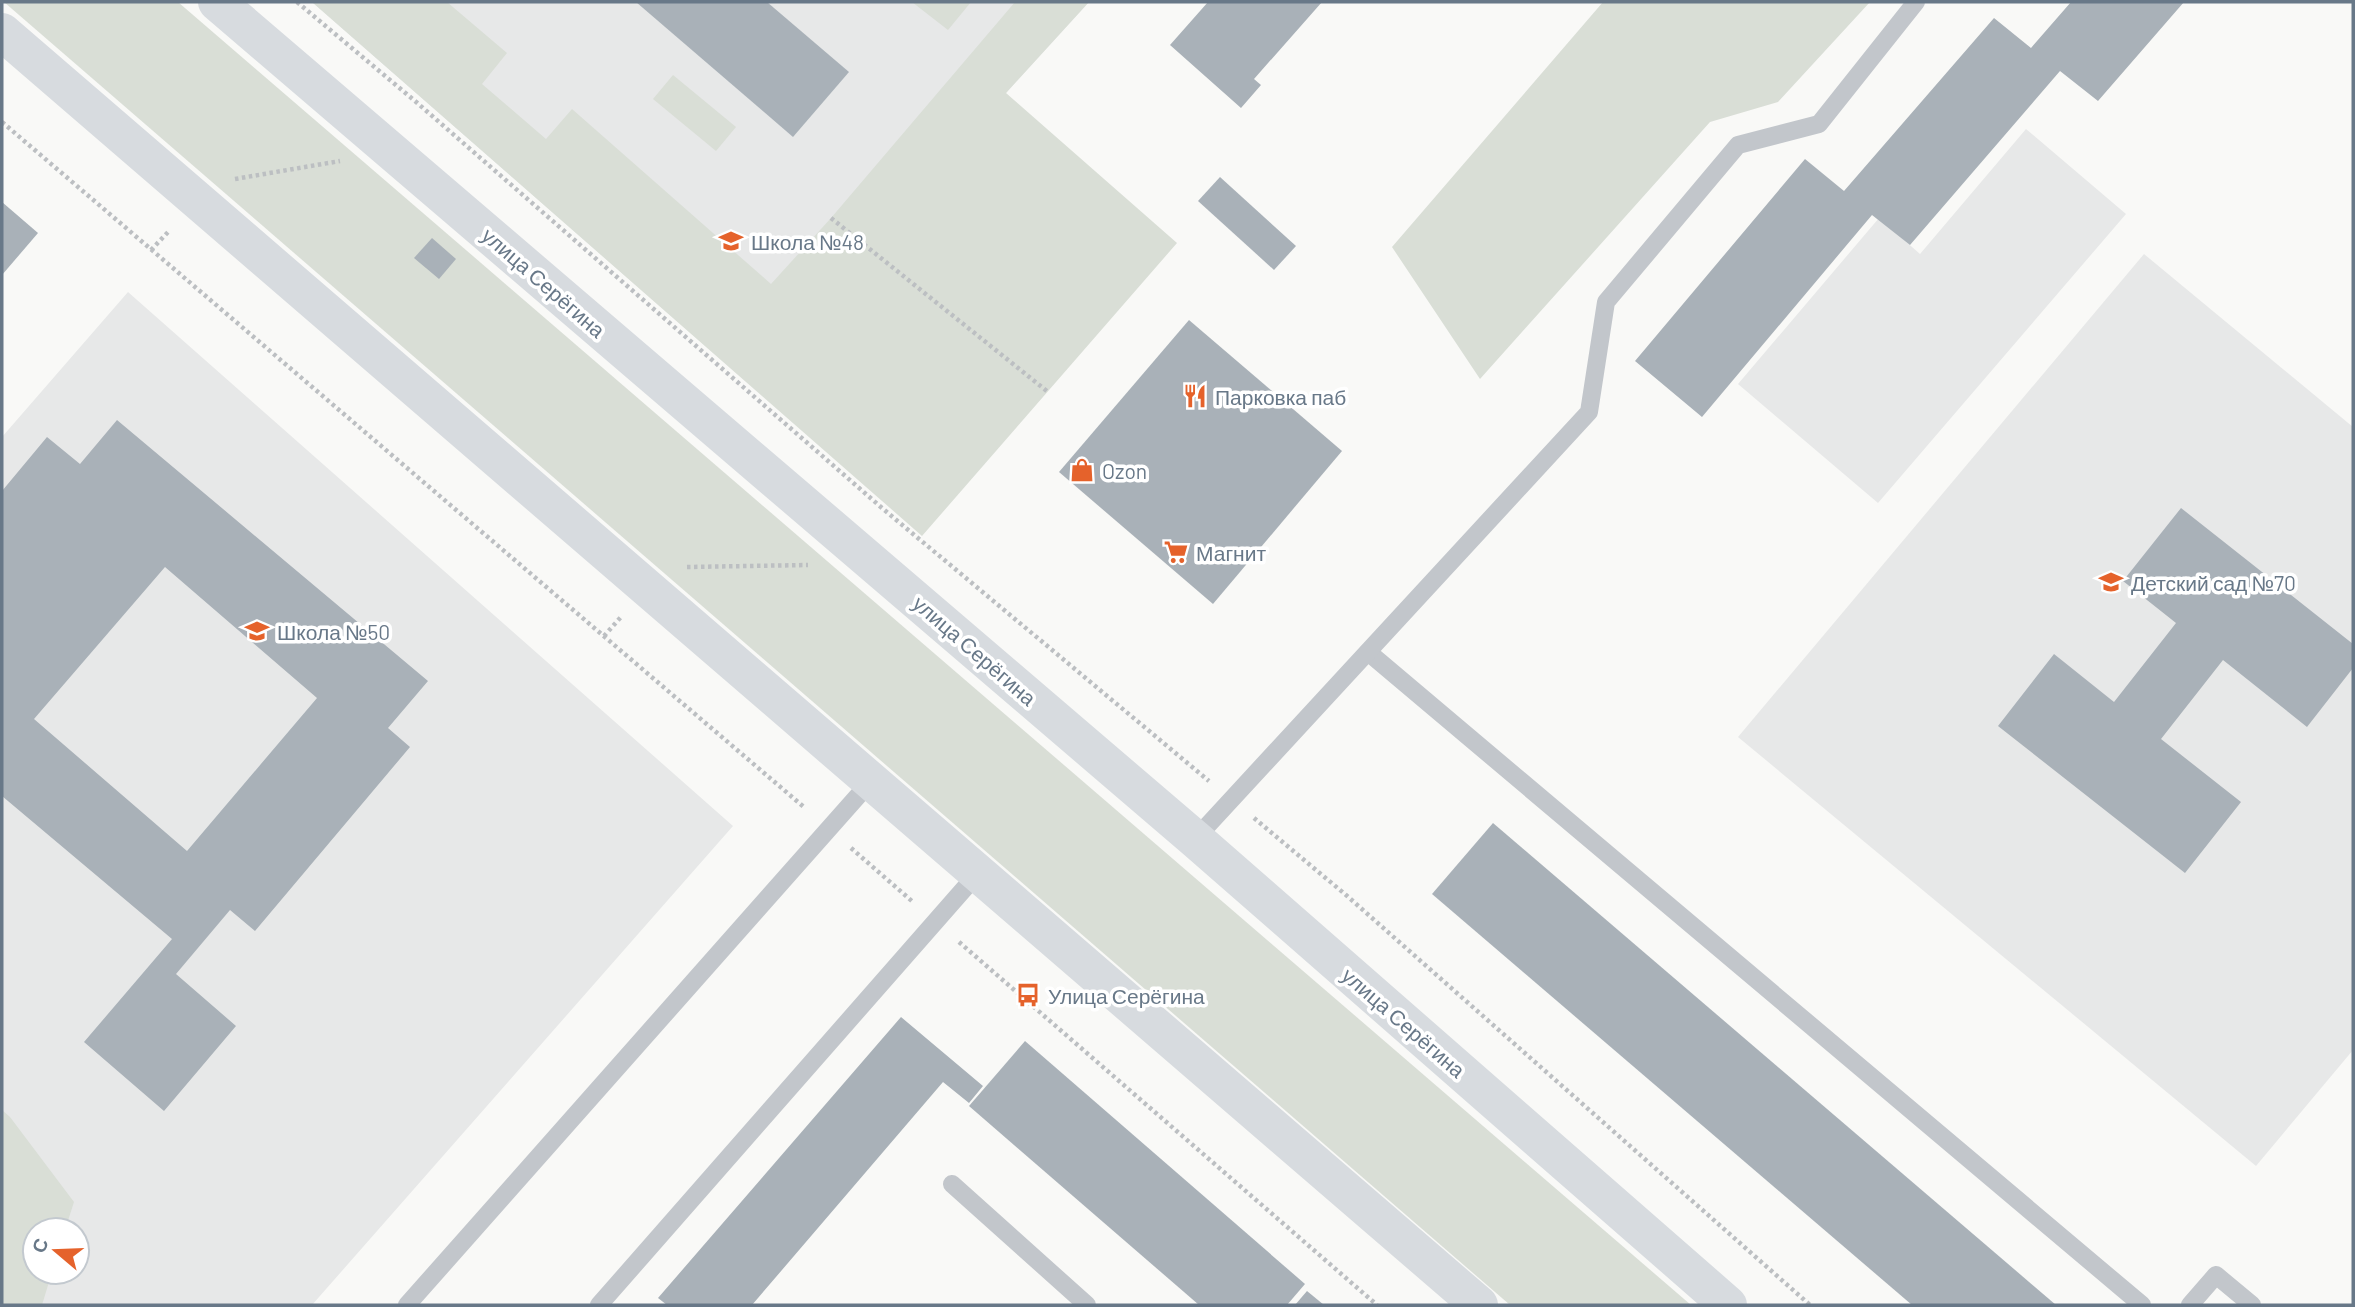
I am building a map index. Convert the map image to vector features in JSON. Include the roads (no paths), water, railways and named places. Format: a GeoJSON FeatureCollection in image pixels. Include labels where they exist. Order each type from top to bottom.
{"type":"FeatureCollection","features":[{"type":"Feature","properties":{"kind":"main road","name":"улица Серёгина"},"geometry":{"type":"LineString","coordinates":[[217,2],[1195,839],[1728,1305]]}},
{"type":"Feature","properties":{"kind":"main road"},"geometry":{"type":"LineString","coordinates":[[2,32],[1479,1305]]}},
{"type":"Feature","properties":{"kind":"lane"},"geometry":{"type":"LineString","coordinates":[[1195,839],[1589,412],[1606,302],[1738,145],[1819,124],[1916,2]]}},
{"type":"Feature","properties":{"kind":"lane"},"geometry":{"type":"LineString","coordinates":[[1368,652],[2142,1305]]}},
{"type":"Feature","properties":{"kind":"lane"},"geometry":{"type":"LineString","coordinates":[[407,1305],[872,780]]}},
{"type":"Feature","properties":{"kind":"lane"},"geometry":{"type":"LineString","coordinates":[[599,1305],[978,873]]}},
{"type":"Feature","properties":{"kind":"lane"},"geometry":{"type":"LineString","coordinates":[[952,1184],[1087,1305]]}},
{"type":"Feature","properties":{"kind":"lane"},"geometry":{"type":"LineString","coordinates":[[2190,1305],[2216,1275],[2252,1305]]}},
{"type":"Feature","properties":{"kind":"place","name":"Школа №48"},"geometry":{"type":"Point","coordinates":[731,241]}},
{"type":"Feature","properties":{"kind":"place","name":"Парковка паб"},"geometry":{"type":"Point","coordinates":[1195,396]}},
{"type":"Feature","properties":{"kind":"place","name":"Ozon"},"geometry":{"type":"Point","coordinates":[1082,470]}},
{"type":"Feature","properties":{"kind":"place","name":"Магнит"},"geometry":{"type":"Point","coordinates":[1176,552]}},
{"type":"Feature","properties":{"kind":"place","name":"Детский сад №70"},"geometry":{"type":"Point","coordinates":[2111,582]}},
{"type":"Feature","properties":{"kind":"place","name":"Школа №50"},"geometry":{"type":"Point","coordinates":[257,631]}},
{"type":"Feature","properties":{"kind":"place","name":"Улица Серёгина"},"geometry":{"type":"Point","coordinates":[1028,995]}}]}
